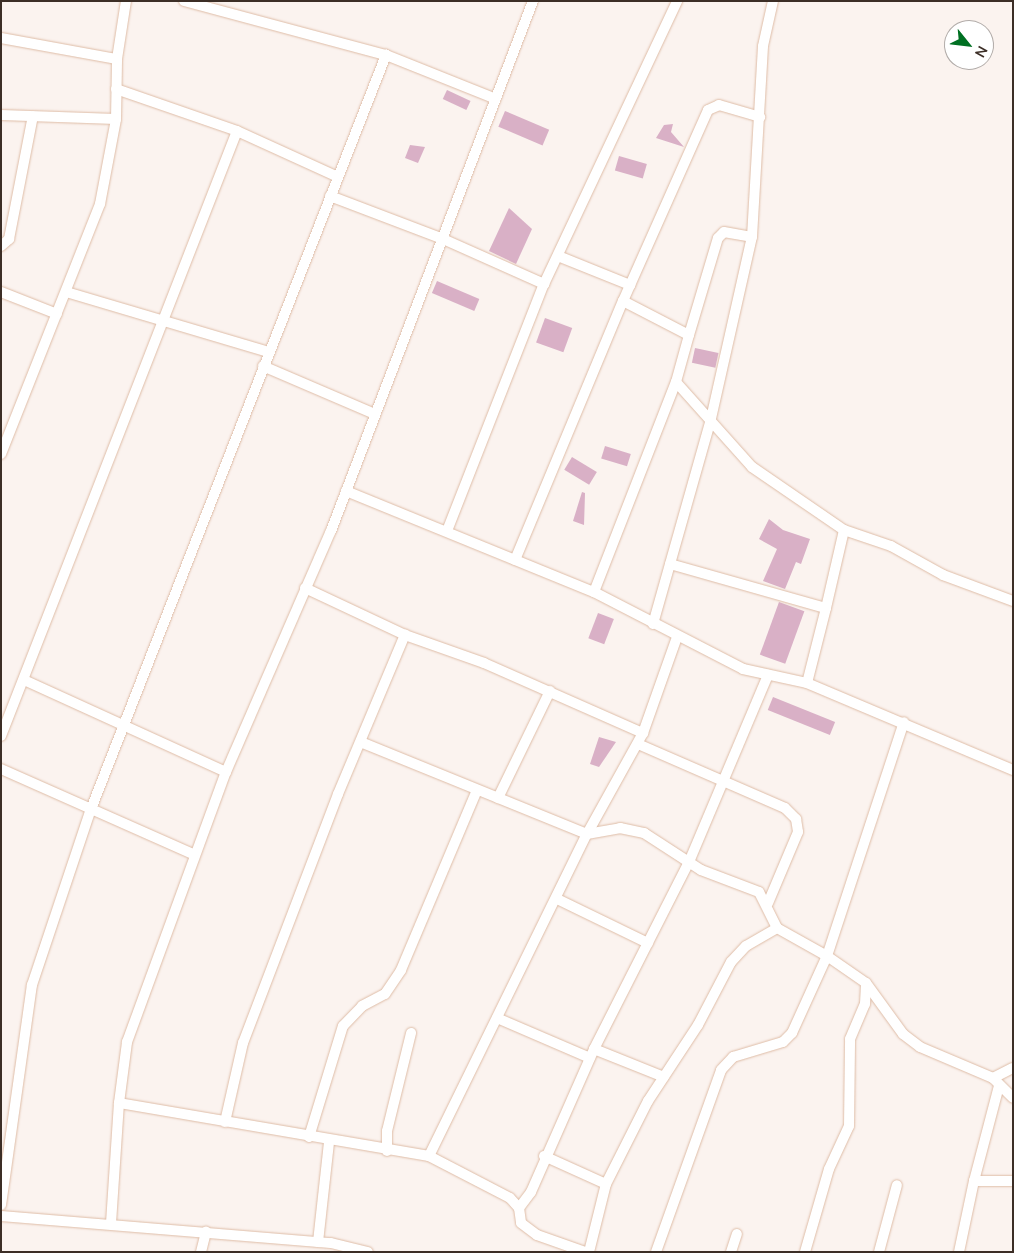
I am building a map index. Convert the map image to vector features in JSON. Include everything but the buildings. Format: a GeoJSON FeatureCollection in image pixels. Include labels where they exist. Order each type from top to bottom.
{"type":"FeatureCollection","features":[{"type":"Feature","properties":{"kind":"street"},"geometry":{"type":"LineString","coordinates":[[1,454],[100,204],[116,119],[117,58],[126,1]]}},
{"type":"Feature","properties":{"kind":"street"},"geometry":{"type":"LineString","coordinates":[[184,1],[205,4],[271,22],[355,50],[386,55],[496,99]]}},
{"type":"Feature","properties":{"kind":"street"},"geometry":{"type":"LineString","coordinates":[[110,1222],[118,1103],[127,1042],[226,772],[346,491],[533,1]]}},
{"type":"Feature","properties":{"kind":"street"},"geometry":{"type":"LineString","coordinates":[[447,531],[544,284],[677,1]]}},
{"type":"Feature","properties":{"kind":"street"},"geometry":{"type":"LineString","coordinates":[[653,624],[710,423],[752,237],[763,46],[772,1]]}},
{"type":"Feature","properties":{"kind":"street"},"geometry":{"type":"LineString","coordinates":[[1,38],[117,58]]}},
{"type":"Feature","properties":{"kind":"street"},"geometry":{"type":"LineString","coordinates":[[1,1205],[27,1001],[91,809],[386,55]]}},
{"type":"Feature","properties":{"kind":"street"},"geometry":{"type":"LineString","coordinates":[[116,89],[238,131],[338,177]]}},
{"type":"Feature","properties":{"kind":"street"},"geometry":{"type":"LineString","coordinates":[[515,560],[623,301],[708,110],[719,105],[760,117]]}},
{"type":"Feature","properties":{"kind":"street"},"geometry":{"type":"LineString","coordinates":[[1,114],[116,119]]}},
{"type":"Feature","properties":{"kind":"street"},"geometry":{"type":"LineString","coordinates":[[1,246],[9,239],[33,116]]}},
{"type":"Feature","properties":{"kind":"street"},"geometry":{"type":"LineString","coordinates":[[1,736],[238,131]]}},
{"type":"Feature","properties":{"kind":"street"},"geometry":{"type":"LineString","coordinates":[[330,196],[443,239],[544,284]]}},
{"type":"Feature","properties":{"kind":"street"},"geometry":{"type":"LineString","coordinates":[[594,592],[676,382],[718,238],[724,232],[752,237]]}},
{"type":"Feature","properties":{"kind":"street"},"geometry":{"type":"LineString","coordinates":[[558,256],[630,285]]}},
{"type":"Feature","properties":{"kind":"street"},"geometry":{"type":"LineString","coordinates":[[1,292],[57,314]]}},
{"type":"Feature","properties":{"kind":"street"},"geometry":{"type":"LineString","coordinates":[[66,292],[162,322],[269,352]]}},
{"type":"Feature","properties":{"kind":"street"},"geometry":{"type":"LineString","coordinates":[[623,301],[689,335]]}},
{"type":"Feature","properties":{"kind":"street"},"geometry":{"type":"LineString","coordinates":[[264,366],[375,414]]}},
{"type":"Feature","properties":{"kind":"street"},"geometry":{"type":"LineString","coordinates":[[676,382],[710,423],[752,467],[844,530],[891,546],[943,575],[1013,601]]}},
{"type":"Feature","properties":{"kind":"street"},"geometry":{"type":"LineString","coordinates":[[346,491],[594,592],[677,637],[743,669],[807,683],[904,722],[1013,770]]}},
{"type":"Feature","properties":{"kind":"street"},"geometry":{"type":"LineString","coordinates":[[807,683],[844,530]]}},
{"type":"Feature","properties":{"kind":"street"},"geometry":{"type":"LineString","coordinates":[[670,564],[826,608]]}},
{"type":"Feature","properties":{"kind":"street"},"geometry":{"type":"LineString","coordinates":[[305,588],[405,635],[550,691],[643,733]]}},
{"type":"Feature","properties":{"kind":"street"},"geometry":{"type":"LineString","coordinates":[[225,1122],[244,1043],[338,794],[363,743],[405,635]]}},
{"type":"Feature","properties":{"kind":"street"},"geometry":{"type":"LineString","coordinates":[[429,1156],[587,834],[638,744],[677,637]]}},
{"type":"Feature","properties":{"kind":"street"},"geometry":{"type":"LineString","coordinates":[[519,1208],[531,1192],[544,1156],[592,1054],[689,862],[768,675]]}},
{"type":"Feature","properties":{"kind":"street"},"geometry":{"type":"LineString","coordinates":[[24,680],[226,772]]}},
{"type":"Feature","properties":{"kind":"street"},"geometry":{"type":"LineString","coordinates":[[498,798],[550,691]]}},
{"type":"Feature","properties":{"kind":"street"},"geometry":{"type":"LineString","coordinates":[[656,1252],[721,1070],[733,1056],[784,1042],[828,956],[904,722]]}},
{"type":"Feature","properties":{"kind":"street"},"geometry":{"type":"LineString","coordinates":[[363,743],[587,834],[620,828],[644,834],[689,862],[759,892],[768,903],[776,928],[828,956],[866,983],[903,1034],[920,1047],[996,1082],[1013,1098]]}},
{"type":"Feature","properties":{"kind":"street"},"geometry":{"type":"LineString","coordinates":[[638,744],[785,808],[796,819],[798,832],[768,903]]}},
{"type":"Feature","properties":{"kind":"street"},"geometry":{"type":"LineString","coordinates":[[1,769],[195,855]]}},
{"type":"Feature","properties":{"kind":"street"},"geometry":{"type":"LineString","coordinates":[[309,1137],[343,1026],[362,1006],[385,994],[401,970],[477,790]]}},
{"type":"Feature","properties":{"kind":"street"},"geometry":{"type":"LineString","coordinates":[[556,899],[648,943]]}},
{"type":"Feature","properties":{"kind":"street"},"geometry":{"type":"LineString","coordinates":[[589,1252],[606,1184],[664,1077],[698,1025],[731,962],[746,946],[776,928]]}},
{"type":"Feature","properties":{"kind":"street"},"geometry":{"type":"LineString","coordinates":[[806,1252],[829,1169],[849,1126],[850,1040],[865,1004],[866,983]]}},
{"type":"Feature","properties":{"kind":"street"},"geometry":{"type":"LineString","coordinates":[[497,1018],[592,1054],[664,1077]]}},
{"type":"Feature","properties":{"kind":"street"},"geometry":{"type":"LineString","coordinates":[[387,1151],[387,1131],[411,1033]]}},
{"type":"Feature","properties":{"kind":"street"},"geometry":{"type":"LineString","coordinates":[[959,1252],[996,1082],[1013,1068]]}},
{"type":"Feature","properties":{"kind":"street"},"geometry":{"type":"LineString","coordinates":[[118,1103],[329,1142],[429,1156],[510,1198],[519,1208],[520,1223],[537,1235],[585,1252]]}},
{"type":"Feature","properties":{"kind":"street"},"geometry":{"type":"LineString","coordinates":[[318,1242],[329,1142]]}},
{"type":"Feature","properties":{"kind":"street"},"geometry":{"type":"LineString","coordinates":[[544,1156],[606,1184]]}},
{"type":"Feature","properties":{"kind":"street"},"geometry":{"type":"LineString","coordinates":[[974,1181],[1013,1181]]}},
{"type":"Feature","properties":{"kind":"street"},"geometry":{"type":"LineString","coordinates":[[879,1252],[897,1185]]}},
{"type":"Feature","properties":{"kind":"street"},"geometry":{"type":"LineString","coordinates":[[1,1216],[110,1222],[318,1242],[368,1252]]}},
{"type":"Feature","properties":{"kind":"street"},"geometry":{"type":"LineString","coordinates":[[201,1252],[206,1232]]}},
{"type":"Feature","properties":{"kind":"street"},"geometry":{"type":"LineString","coordinates":[[731,1252],[737,1234]]}}]}
